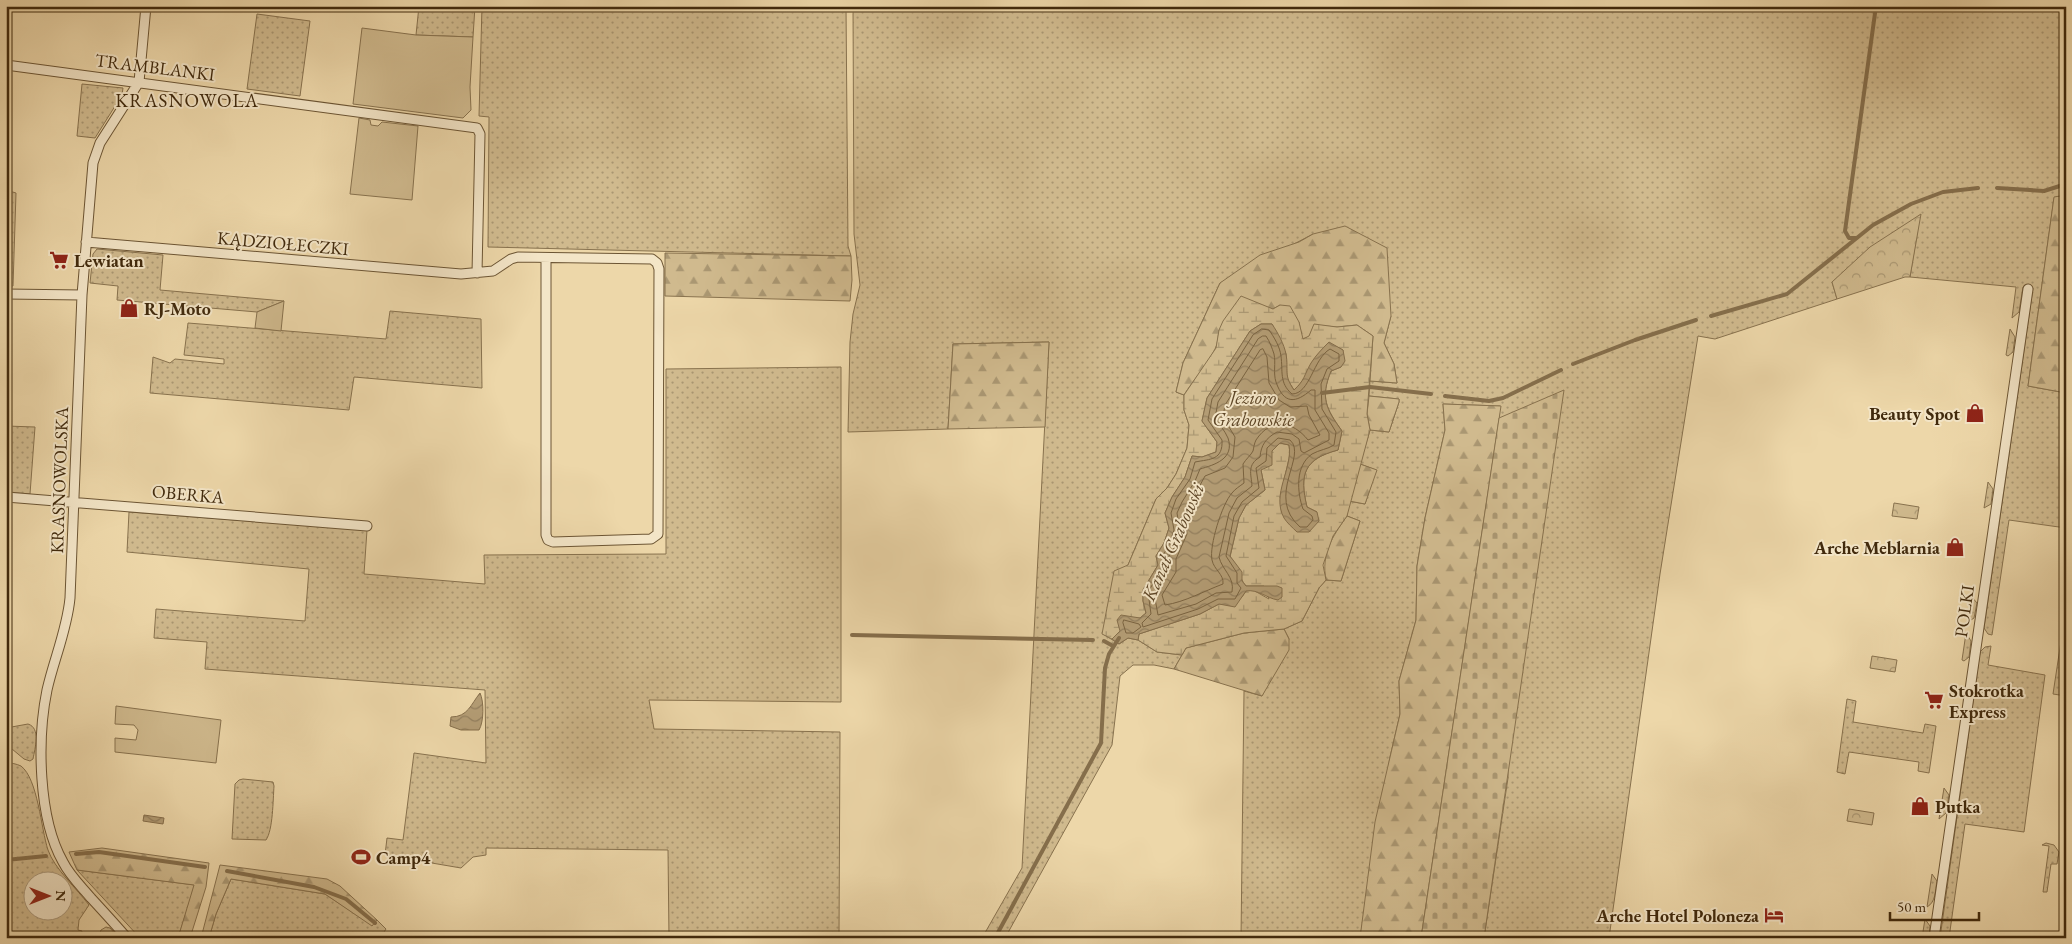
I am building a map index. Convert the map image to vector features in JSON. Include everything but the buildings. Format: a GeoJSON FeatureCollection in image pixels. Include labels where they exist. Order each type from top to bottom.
{"type":"FeatureCollection","features":[{"type":"Feature","properties":{"kind":"street","name":"KRASNOWOLSKA"},"geometry":{"type":"LineString","coordinates":[[127,938],[70,874],[63,862],[52,834],[41,769],[40,751],[46,699],[70,606],[82,295],[93,163],[96,153],[139,82],[146,6]]}},
{"type":"Feature","properties":{"kind":"street","name":"TRAMBLANKI"},"geometry":{"type":"LineString","coordinates":[[6,65],[477,128],[480,134],[477,273]]}},
{"type":"Feature","properties":{"kind":"street","name":"KĄDZIOŁECZKI"},"geometry":{"type":"LineString","coordinates":[[86,242],[461,274],[493,271],[511,259],[518,258],[546,258],[652,259],[657,263],[658,534],[650,539],[553,542],[548,540],[546,535],[546,258]]}},
{"type":"Feature","properties":{"kind":"street","name":"POLKI"},"geometry":{"type":"LineString","coordinates":[[1934,938],[2028,289]]}},
{"type":"Feature","properties":{"kind":"street"},"geometry":{"type":"LineString","coordinates":[[6,294],[82,295]]}},
{"type":"Feature","properties":{"kind":"street","name":"OBERKA"},"geometry":{"type":"LineString","coordinates":[[6,497],[367,526]]}},
{"type":"Feature","properties":{"kind":"green space"},"geometry":{"type":"Polygon","coordinates":[[[419,6],[475,6],[473,37],[416,35],[419,6]]]}},
{"type":"Feature","properties":{"kind":"green space"},"geometry":{"type":"Polygon","coordinates":[[[482,6],[846,6],[848,246],[851,256],[488,247],[489,117],[479,116],[482,6]]]}},
{"type":"Feature","properties":{"kind":"green space"},"geometry":{"type":"Polygon","coordinates":[[[853,6],[2045,6],[2066,9],[2066,130],[2060,172],[2066,172],[2066,195],[2054,198],[2028,386],[2066,393],[2066,528],[2009,520],[1992,635],[1988,634],[1984,628],[2033,288],[2023,287],[2019,312],[2012,318],[2016,287],[1910,277],[1920,215],[1832,282],[1837,299],[1715,339],[1698,336],[1660,574],[1609,938],[1484,938],[1508,778],[1504,420],[1499,418],[1500,406],[1443,404],[1445,430],[1425,518],[1417,566],[1416,620],[1399,681],[1400,714],[1390,757],[1360,938],[1241,938],[1244,691],[1262,696],[1289,639],[1284,629],[1302,621],[1319,588],[1326,580],[1341,581],[1360,521],[1347,516],[1349,501],[1365,504],[1376,470],[1360,464],[1370,430],[1389,432],[1399,402],[1399,399],[1369,396],[1370,381],[1397,383],[1394,364],[1384,343],[1391,316],[1313,234],[1220,283],[1183,363],[1176,392],[1184,395],[1184,410],[1189,425],[1187,448],[1176,474],[1167,488],[1156,499],[1128,565],[1103,634],[1119,644],[1128,638],[1138,640],[1157,652],[1182,655],[1174,669],[1154,665],[1133,665],[1120,676],[1112,745],[1005,938],[982,938],[1022,868],[1049,342],[953,344],[948,429],[848,432],[850,342],[853,314],[860,285],[854,234],[853,6]]]}},
{"type":"Feature","properties":{"kind":"green space"},"geometry":{"type":"Polygon","coordinates":[[[257,14],[310,21],[300,96],[247,89],[257,14]]]}},
{"type":"Feature","properties":{"kind":"green space"},"geometry":{"type":"Polygon","coordinates":[[[362,28],[416,35],[473,37],[470,87],[471,110],[463,118],[353,104],[362,28]]]}},
{"type":"Feature","properties":{"kind":"green space"},"geometry":{"type":"Polygon","coordinates":[[[82,84],[123,88],[122,95],[95,138],[77,136],[82,84]]]}},
{"type":"Feature","properties":{"kind":"green space"},"geometry":{"type":"Polygon","coordinates":[[[359,118],[370,120],[371,125],[378,126],[382,122],[418,126],[412,200],[350,194],[359,118]]]}},
{"type":"Feature","properties":{"kind":"green space"},"geometry":{"type":"Polygon","coordinates":[[[2066,130],[2066,172],[2060,173],[2066,130]]]}},
{"type":"Feature","properties":{"kind":"green space"},"geometry":{"type":"Polygon","coordinates":[[[6,190],[16,193],[13,286],[6,286],[6,190]]]}},
{"type":"Feature","properties":{"kind":"green space"},"geometry":{"type":"Polygon","coordinates":[[[2066,195],[2066,393],[2028,386],[2054,197],[2066,195]]]}},
{"type":"Feature","properties":{"kind":"green space"},"geometry":{"type":"Polygon","coordinates":[[[1921,214],[1910,277],[1837,299],[1832,282],[1870,247],[1921,214]]]}},
{"type":"Feature","properties":{"kind":"green space"},"geometry":{"type":"Polygon","coordinates":[[[1345,226],[1387,248],[1391,316],[1384,343],[1394,364],[1397,383],[1370,381],[1373,336],[1357,325],[1337,327],[1314,325],[1309,337],[1302,339],[1299,322],[1280,305],[1273,309],[1257,304],[1219,330],[1216,347],[1204,367],[1184,395],[1176,392],[1183,363],[1220,283],[1260,255],[1299,242],[1313,234],[1345,226]]]}},
{"type":"Feature","properties":{"kind":"green space"},"geometry":{"type":"Polygon","coordinates":[[[97,249],[163,255],[160,290],[284,301],[257,312],[117,300],[118,286],[90,283],[93,254],[97,249]]]}},
{"type":"Feature","properties":{"kind":"green space"},"geometry":{"type":"Polygon","coordinates":[[[665,253],[851,256],[852,280],[850,301],[665,296],[665,253]]]}},
{"type":"Feature","properties":{"kind":"green space"},"geometry":{"type":"Polygon","coordinates":[[[1241,296],[1273,309],[1280,305],[1290,306],[1299,322],[1303,339],[1309,336],[1314,324],[1337,327],[1357,325],[1373,336],[1367,414],[1370,430],[1347,516],[1333,536],[1323,565],[1326,580],[1319,588],[1302,621],[1284,629],[1244,633],[1186,648],[1182,655],[1157,652],[1138,640],[1139,634],[1200,614],[1219,604],[1228,604],[1242,597],[1246,591],[1253,590],[1269,599],[1264,586],[1246,586],[1230,557],[1239,518],[1246,505],[1265,490],[1261,470],[1272,451],[1280,443],[1289,445],[1290,454],[1280,498],[1317,512],[1307,507],[1304,477],[1311,463],[1338,450],[1342,431],[1332,416],[1325,396],[1331,371],[1341,367],[1343,350],[1329,343],[1318,355],[1304,379],[1294,390],[1287,379],[1286,354],[1272,324],[1261,324],[1250,331],[1207,398],[1202,421],[1217,442],[1216,452],[1202,457],[1192,456],[1185,477],[1172,497],[1165,513],[1169,528],[1164,543],[1156,556],[1158,565],[1143,590],[1146,613],[1140,618],[1135,619],[1112,639],[1102,634],[1114,571],[1128,565],[1156,499],[1167,488],[1176,474],[1187,448],[1189,425],[1184,410],[1184,395],[1216,348],[1219,330],[1223,321],[1241,296]]]}},
{"type":"Feature","properties":{"kind":"green space"},"geometry":{"type":"Polygon","coordinates":[[[284,301],[281,331],[255,328],[257,312],[284,301]]]}},
{"type":"Feature","properties":{"kind":"green space"},"geometry":{"type":"Polygon","coordinates":[[[390,311],[481,319],[482,388],[354,377],[349,410],[150,393],[153,357],[170,363],[175,359],[224,364],[224,359],[184,355],[188,323],[386,339],[390,311]]]}},
{"type":"Feature","properties":{"kind":"green space"},"geometry":{"type":"Polygon","coordinates":[[[2010,329],[2015,337],[2013,352],[2008,356],[2006,355],[2010,329]]]}},
{"type":"Feature","properties":{"kind":"green space"},"geometry":{"type":"Polygon","coordinates":[[[1049,342],[1045,427],[948,429],[953,344],[1049,342]]]}},
{"type":"Feature","properties":{"kind":"green space"},"geometry":{"type":"Polygon","coordinates":[[[841,367],[841,702],[649,700],[654,729],[840,732],[839,938],[669,938],[668,850],[486,848],[486,855],[473,857],[461,868],[385,855],[387,838],[403,840],[414,753],[486,763],[485,690],[205,669],[207,642],[154,638],[156,609],[305,621],[309,569],[127,552],[129,512],[367,530],[364,574],[485,584],[484,555],[666,554],[666,369],[841,367]]]}},
{"type":"Feature","properties":{"kind":"green space"},"geometry":{"type":"Polygon","coordinates":[[[1564,390],[1484,938],[1421,938],[1499,418],[1564,390]]]}},
{"type":"Feature","properties":{"kind":"green space"},"geometry":{"type":"Polygon","coordinates":[[[1369,396],[1399,399],[1389,432],[1370,430],[1367,414],[1369,396]]]}},
{"type":"Feature","properties":{"kind":"green space"},"geometry":{"type":"Polygon","coordinates":[[[1443,404],[1501,406],[1421,938],[1360,938],[1375,822],[1400,714],[1399,681],[1416,620],[1417,566],[1425,518],[1445,430],[1443,404]]]}},
{"type":"Feature","properties":{"kind":"green space"},"geometry":{"type":"Polygon","coordinates":[[[6,426],[35,427],[30,494],[6,492],[6,426]]]}},
{"type":"Feature","properties":{"kind":"green space"},"geometry":{"type":"Polygon","coordinates":[[[1360,464],[1377,470],[1365,504],[1349,501],[1360,464]]]}},
{"type":"Feature","properties":{"kind":"green space"},"geometry":{"type":"Polygon","coordinates":[[[1988,482],[1993,489],[1991,504],[1984,508],[1988,482]]]}},
{"type":"Feature","properties":{"kind":"green space"},"geometry":{"type":"Polygon","coordinates":[[[1894,503],[1919,507],[1917,519],[1892,516],[1894,503]]]}},
{"type":"Feature","properties":{"kind":"green space"},"geometry":{"type":"Polygon","coordinates":[[[1347,516],[1360,521],[1341,581],[1326,580],[1326,554],[1347,516]]]}},
{"type":"Feature","properties":{"kind":"green space"},"geometry":{"type":"Polygon","coordinates":[[[1971,596],[1977,603],[1974,618],[1968,622],[1971,596]]]}},
{"type":"Feature","properties":{"kind":"green space"},"geometry":{"type":"Polygon","coordinates":[[[2066,608],[2066,696],[2053,694],[2066,608]]]}},
{"type":"Feature","properties":{"kind":"green space"},"geometry":{"type":"Polygon","coordinates":[[[1284,629],[1289,639],[1289,650],[1262,696],[1174,669],[1186,648],[1244,633],[1284,629]]]}},
{"type":"Feature","properties":{"kind":"green space"},"geometry":{"type":"Polygon","coordinates":[[[1966,633],[1971,641],[1969,657],[1964,661],[1962,660],[1966,633]]]}},
{"type":"Feature","properties":{"kind":"green space"},"geometry":{"type":"Polygon","coordinates":[[[1991,646],[1988,665],[2045,675],[2024,832],[1965,824],[1949,938],[1940,938],[1980,652],[1985,647],[1991,646]]]}},
{"type":"Feature","properties":{"kind":"green space"},"geometry":{"type":"Polygon","coordinates":[[[1872,656],[1897,660],[1895,672],[1870,668],[1872,656]]]}},
{"type":"Feature","properties":{"kind":"green space"},"geometry":{"type":"Polygon","coordinates":[[[1847,699],[1856,701],[1853,722],[1923,733],[1925,724],[1936,726],[1929,773],[1918,771],[1919,762],[1849,752],[1845,774],[1837,772],[1847,699]]]}},
{"type":"Feature","properties":{"kind":"green space"},"geometry":{"type":"Polygon","coordinates":[[[116,706],[221,720],[216,763],[115,752],[115,738],[136,740],[138,730],[134,725],[115,724],[116,706]]]}},
{"type":"Feature","properties":{"kind":"green space"},"geometry":{"type":"Polygon","coordinates":[[[28,724],[32,726],[36,734],[33,759],[30,761],[24,759],[6,744],[6,728],[28,724]]]}},
{"type":"Feature","properties":{"kind":"green space"},"geometry":{"type":"Polygon","coordinates":[[[6,762],[21,766],[27,772],[35,793],[48,850],[61,872],[22,872],[22,922],[72,922],[72,885],[89,905],[79,920],[78,930],[82,931],[81,938],[6,938],[6,920],[9,914],[6,908],[6,762]]]}},
{"type":"Feature","properties":{"kind":"green space"},"geometry":{"type":"Polygon","coordinates":[[[243,779],[273,782],[273,807],[266,840],[232,839],[235,784],[243,779]]]}},
{"type":"Feature","properties":{"kind":"green space"},"geometry":{"type":"Polygon","coordinates":[[[1944,788],[1949,795],[1946,813],[1939,819],[1944,788]]]}},
{"type":"Feature","properties":{"kind":"green space"},"geometry":{"type":"Polygon","coordinates":[[[1849,809],[1874,813],[1872,825],[1847,821],[1849,809]]]}},
{"type":"Feature","properties":{"kind":"green space"},"geometry":{"type":"Polygon","coordinates":[[[2046,843],[2054,845],[2059,852],[2057,864],[2051,864],[2047,892],[2043,892],[2049,846],[2042,845],[2046,843]]]}},
{"type":"Feature","properties":{"kind":"green space"},"geometry":{"type":"Polygon","coordinates":[[[102,848],[209,863],[206,887],[190,938],[178,938],[194,885],[77,870],[69,852],[102,848]]]}},
{"type":"Feature","properties":{"kind":"green space"},"geometry":{"type":"Polygon","coordinates":[[[220,865],[327,879],[340,886],[377,920],[372,926],[325,894],[231,879],[216,914],[209,938],[201,938],[220,865]]]}},
{"type":"Feature","properties":{"kind":"green space"},"geometry":{"type":"Polygon","coordinates":[[[77,870],[195,885],[178,938],[140,938],[77,870]]]}},
{"type":"Feature","properties":{"kind":"green space"},"geometry":{"type":"Polygon","coordinates":[[[1932,874],[1937,881],[1934,899],[1927,907],[1932,874]]]}},
{"type":"Feature","properties":{"kind":"green space"},"geometry":{"type":"Polygon","coordinates":[[[231,879],[325,894],[372,925],[377,920],[386,929],[380,938],[209,938],[216,914],[231,879]]]}},
{"type":"Feature","properties":{"kind":"green space"},"geometry":{"type":"Polygon","coordinates":[[[1925,919],[1930,926],[1929,938],[1922,938],[1925,919]]]}},
{"type":"Feature","properties":{"kind":"green space"},"geometry":{"type":"Polygon","coordinates":[[[106,927],[110,928],[119,938],[98,938],[101,930],[106,927]]]}},
{"type":"Feature","properties":{"kind":"water","name":"Jezioro Grabowskie"},"geometry":{"type":"Polygon","coordinates":[[[1261,324],[1272,324],[1284,346],[1287,360],[1287,376],[1294,390],[1313,360],[1329,342],[1343,350],[1345,361],[1341,367],[1331,371],[1325,396],[1332,416],[1342,431],[1338,450],[1311,463],[1304,477],[1307,507],[1317,512],[1319,521],[1309,532],[1297,532],[1284,518],[1280,500],[1288,463],[1289,445],[1280,443],[1272,451],[1272,465],[1261,470],[1265,490],[1246,505],[1239,518],[1230,556],[1242,572],[1242,581],[1246,586],[1277,586],[1282,588],[1282,597],[1278,600],[1258,592],[1246,591],[1235,607],[1219,604],[1200,614],[1139,634],[1138,640],[1128,638],[1119,644],[1112,639],[1120,631],[1117,620],[1121,615],[1140,618],[1146,613],[1143,590],[1158,565],[1156,556],[1164,543],[1169,528],[1165,513],[1172,497],[1185,477],[1192,456],[1202,457],[1216,452],[1217,442],[1202,421],[1207,398],[1250,331],[1261,324]]]}},
{"type":"Feature","properties":{"kind":"water"},"geometry":{"type":"Polygon","coordinates":[[[480,693],[483,712],[479,730],[461,730],[450,726],[451,717],[465,712],[480,693]]]}},
{"type":"Feature","properties":{"kind":"water"},"geometry":{"type":"Polygon","coordinates":[[[144,815],[164,818],[163,824],[143,821],[144,815]]]}},
{"type":"Feature","properties":{"kind":"waterway"},"geometry":{"type":"LineString","coordinates":[[1856,238],[1849,238],[1845,231],[1876,6]]}},
{"type":"Feature","properties":{"kind":"waterway","name":"Kanał Grabowski"},"geometry":{"type":"LineString","coordinates":[[1997,188],[2044,191],[2066,184]]}},
{"type":"Feature","properties":{"kind":"waterway","name":"Kanał Grabowski"},"geometry":{"type":"LineString","coordinates":[[1711,316],[1787,294],[1873,225],[1911,204],[1943,192],[1978,188]]}},
{"type":"Feature","properties":{"kind":"waterway","name":"Kanał Grabowski"},"geometry":{"type":"LineString","coordinates":[[1573,364],[1635,340],[1696,320]]}},
{"type":"Feature","properties":{"kind":"waterway","name":"Kanał Grabowski"},"geometry":{"type":"LineString","coordinates":[[1445,396],[1489,401],[1503,398],[1561,370]]}},
{"type":"Feature","properties":{"kind":"waterway","name":"Kanał Grabowski"},"geometry":{"type":"LineString","coordinates":[[1322,393],[1370,387],[1431,394]]}},
{"type":"Feature","properties":{"kind":"waterway"},"geometry":{"type":"LineString","coordinates":[[852,635],[1093,640]]}},
{"type":"Feature","properties":{"kind":"waterway","name":"Kanał Grabowski"},"geometry":{"type":"LineString","coordinates":[[995,938],[1101,743],[1105,668],[1109,654],[1119,638]]}},
{"type":"Feature","properties":{"kind":"waterway"},"geometry":{"type":"LineString","coordinates":[[1104,641],[1113,646]]}},
{"type":"Feature","properties":{"kind":"waterway"},"geometry":{"type":"LineString","coordinates":[[76,854],[99,852],[205,867]]}},
{"type":"Feature","properties":{"kind":"waterway"},"geometry":{"type":"LineString","coordinates":[[6,860],[46,856]]}},
{"type":"Feature","properties":{"kind":"waterway"},"geometry":{"type":"LineString","coordinates":[[227,871],[314,887],[346,899],[375,923]]}},
{"type":"Feature","properties":{"kind":"place","name":"Lewiatan"},"geometry":{"type":"Point","coordinates":[59,260]}},
{"type":"Feature","properties":{"kind":"place","name":"RJ-Moto"},"geometry":{"type":"Point","coordinates":[129,308]}},
{"type":"Feature","properties":{"kind":"place","name":"Beauty Spot"},"geometry":{"type":"Point","coordinates":[1975,413]}},
{"type":"Feature","properties":{"kind":"place","name":"Arche Meblarnia"},"geometry":{"type":"Point","coordinates":[1955,547]}},
{"type":"Feature","properties":{"kind":"place","name":"Stokrotka Express"},"geometry":{"type":"Point","coordinates":[1934,700]}},
{"type":"Feature","properties":{"kind":"place","name":"Putka"},"geometry":{"type":"Point","coordinates":[1920,806]}},
{"type":"Feature","properties":{"kind":"place","name":"Camp4"},"geometry":{"type":"Point","coordinates":[361,857]}},
{"type":"Feature","properties":{"kind":"place","name":"Arche Hotel Poloneza"},"geometry":{"type":"Point","coordinates":[1774,915]}},
{"type":"Feature","properties":{"kind":"district","name":"KRASNOWOLA"},"geometry":{"type":"Point","coordinates":[187,100]}}]}
